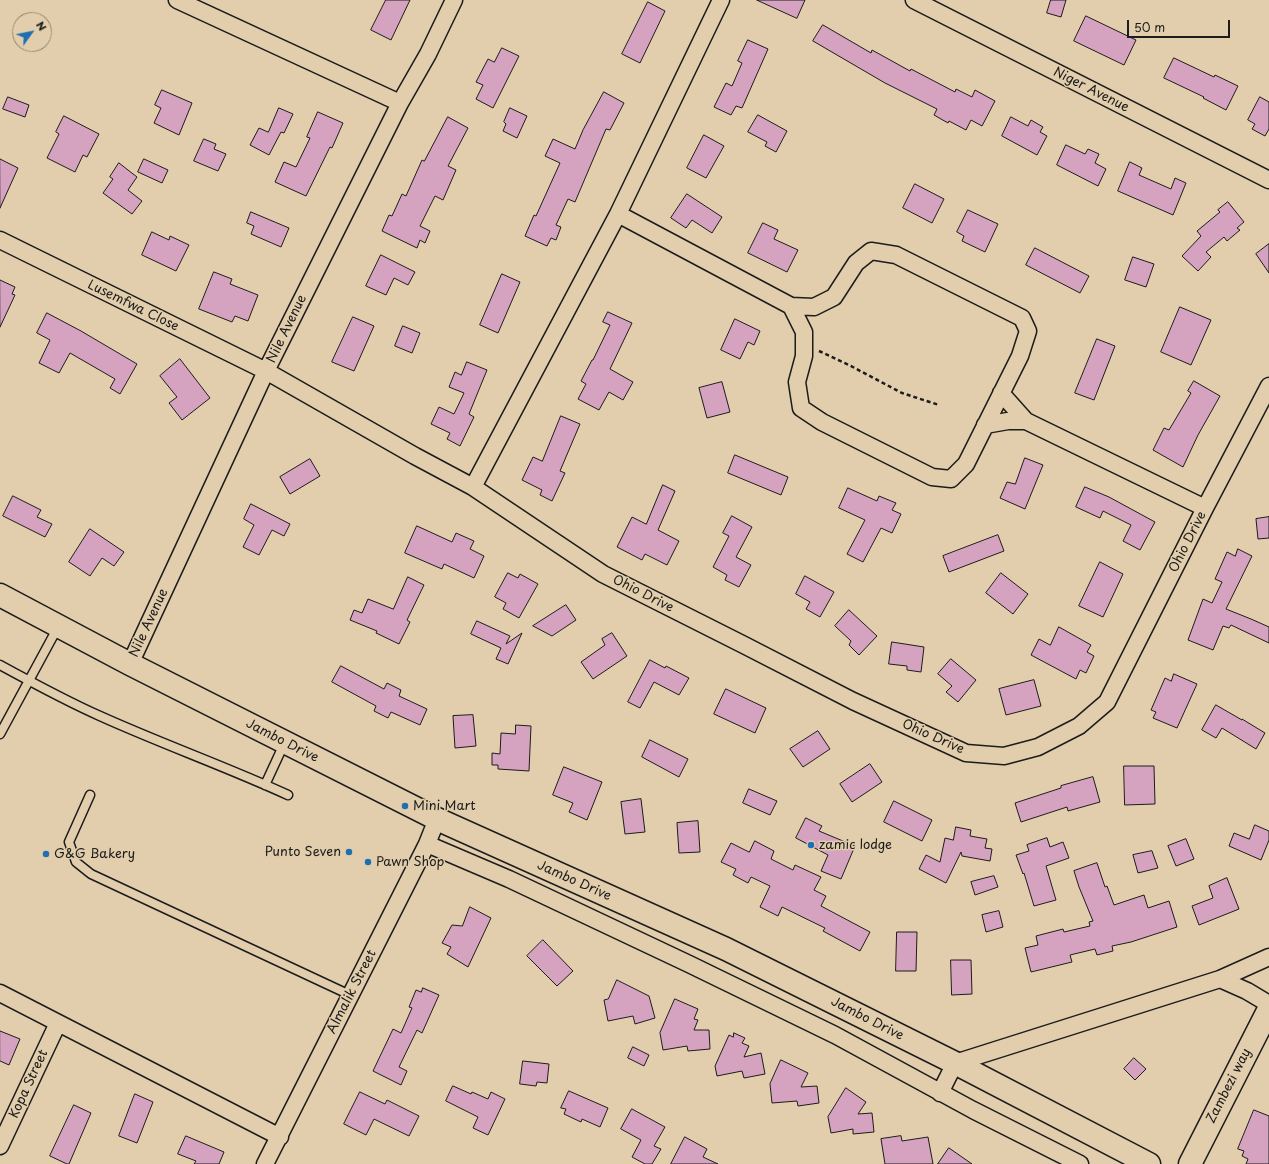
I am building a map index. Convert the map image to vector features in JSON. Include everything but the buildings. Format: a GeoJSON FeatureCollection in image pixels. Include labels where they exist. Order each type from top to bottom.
{"type":"FeatureCollection","features":[{"type":"Feature","properties":{"kind":"main road","name":"Jambo Drive"},"geometry":{"type":"LineString","coordinates":[[0,595],[58,627],[284,743],[438,819],[726,949],[955,1063],[1149,1164]]}},
{"type":"Feature","properties":{"kind":"main road","name":"Zambezi way"},"geometry":{"type":"LineString","coordinates":[[1190,1164],[1269,1009]]}},
{"type":"Feature","properties":{"kind":"street"},"geometry":{"type":"LineString","coordinates":[[177,0],[400,103]]}},
{"type":"Feature","properties":{"kind":"street","name":"Nile Avenue"},"geometry":{"type":"LineString","coordinates":[[130,664],[266,371],[400,103],[428,54],[454,0]]}},
{"type":"Feature","properties":{"kind":"street"},"geometry":{"type":"LineString","coordinates":[[473,487],[618,214],[722,0]]}},
{"type":"Feature","properties":{"kind":"street","name":"Niger Avenue"},"geometry":{"type":"LineString","coordinates":[[914,0],[1269,180]]}},
{"type":"Feature","properties":{"kind":"street"},"geometry":{"type":"LineString","coordinates":[[618,214],[791,306],[814,307],[834,297],[856,263],[871,251],[896,255],[1022,318],[1028,331],[1020,356],[966,464],[951,479],[932,477],[822,422],[801,408],[797,382],[804,356],[804,332],[791,306]]}},
{"type":"Feature","properties":{"kind":"street","name":"Lusemfwa Close"},"geometry":{"type":"LineString","coordinates":[[0,240],[266,371],[415,456],[473,487]]}},
{"type":"Feature","properties":{"kind":"street","name":"Ohio Drive"},"geometry":{"type":"LineString","coordinates":[[473,487],[603,574],[853,701],[966,753],[1004,756],[1038,747],[1080,726],[1107,702],[1205,508],[1269,386]]}},
{"type":"Feature","properties":{"kind":"street"},"geometry":{"type":"LineString","coordinates":[[1001,393],[1026,422]]}},
{"type":"Feature","properties":{"kind":"street"},"geometry":{"type":"LineString","coordinates":[[985,425],[1008,421],[1026,422],[1205,508]]}},
{"type":"Feature","properties":{"kind":"street","name":"Almalik Street"},"geometry":{"type":"LineString","coordinates":[[266,1164],[427,844],[438,819]]}},
{"type":"Feature","properties":{"kind":"street","name":"Jambo Drive"},"geometry":{"type":"LineString","coordinates":[[427,844],[509,879],[696,967],[835,1035],[940,1093],[1080,1164]]}},
{"type":"Feature","properties":{"kind":"street"},"geometry":{"type":"LineString","coordinates":[[940,1093],[955,1063],[1220,979],[1269,957]]}},
{"type":"Feature","properties":{"kind":"street"},"geometry":{"type":"LineString","coordinates":[[1220,979],[1247,991],[1269,1004]]}},
{"type":"Feature","properties":{"kind":"street"},"geometry":{"type":"LineString","coordinates":[[0,993],[280,1137]]}},
{"type":"Feature","properties":{"kind":"street","name":"Kopa Street"},"geometry":{"type":"LineString","coordinates":[[0,1146],[58,1023]]}},
{"type":"Feature","properties":{"kind":"lane"},"geometry":{"type":"LineString","coordinates":[[0,734],[58,627]]}},
{"type":"Feature","properties":{"kind":"lane"},"geometry":{"type":"LineString","coordinates":[[0,665],[28,681],[100,716],[288,796]]}},
{"type":"Feature","properties":{"kind":"lane"},"geometry":{"type":"LineString","coordinates":[[265,785],[284,743]]}},
{"type":"Feature","properties":{"kind":"lane"},"geometry":{"type":"LineString","coordinates":[[90,795],[69,842],[76,862],[91,874],[350,995]]}},
{"type":"Feature","properties":{"kind":"path"},"geometry":{"type":"LineString","coordinates":[[804,344],[849,365],[902,393],[939,405]]}},
{"type":"Feature","properties":{"kind":"place","name":"Mini Mart"},"geometry":{"type":"Point","coordinates":[405,806]}},
{"type":"Feature","properties":{"kind":"place","name":"zamic lodge"},"geometry":{"type":"Point","coordinates":[811,845]}},
{"type":"Feature","properties":{"kind":"place","name":"Punto Seven"},"geometry":{"type":"Point","coordinates":[349,852]}},
{"type":"Feature","properties":{"kind":"place","name":"G&G Bakery"},"geometry":{"type":"Point","coordinates":[46,854]}},
{"type":"Feature","properties":{"kind":"place","name":"Pawn Shop"},"geometry":{"type":"Point","coordinates":[368,862]}}]}
